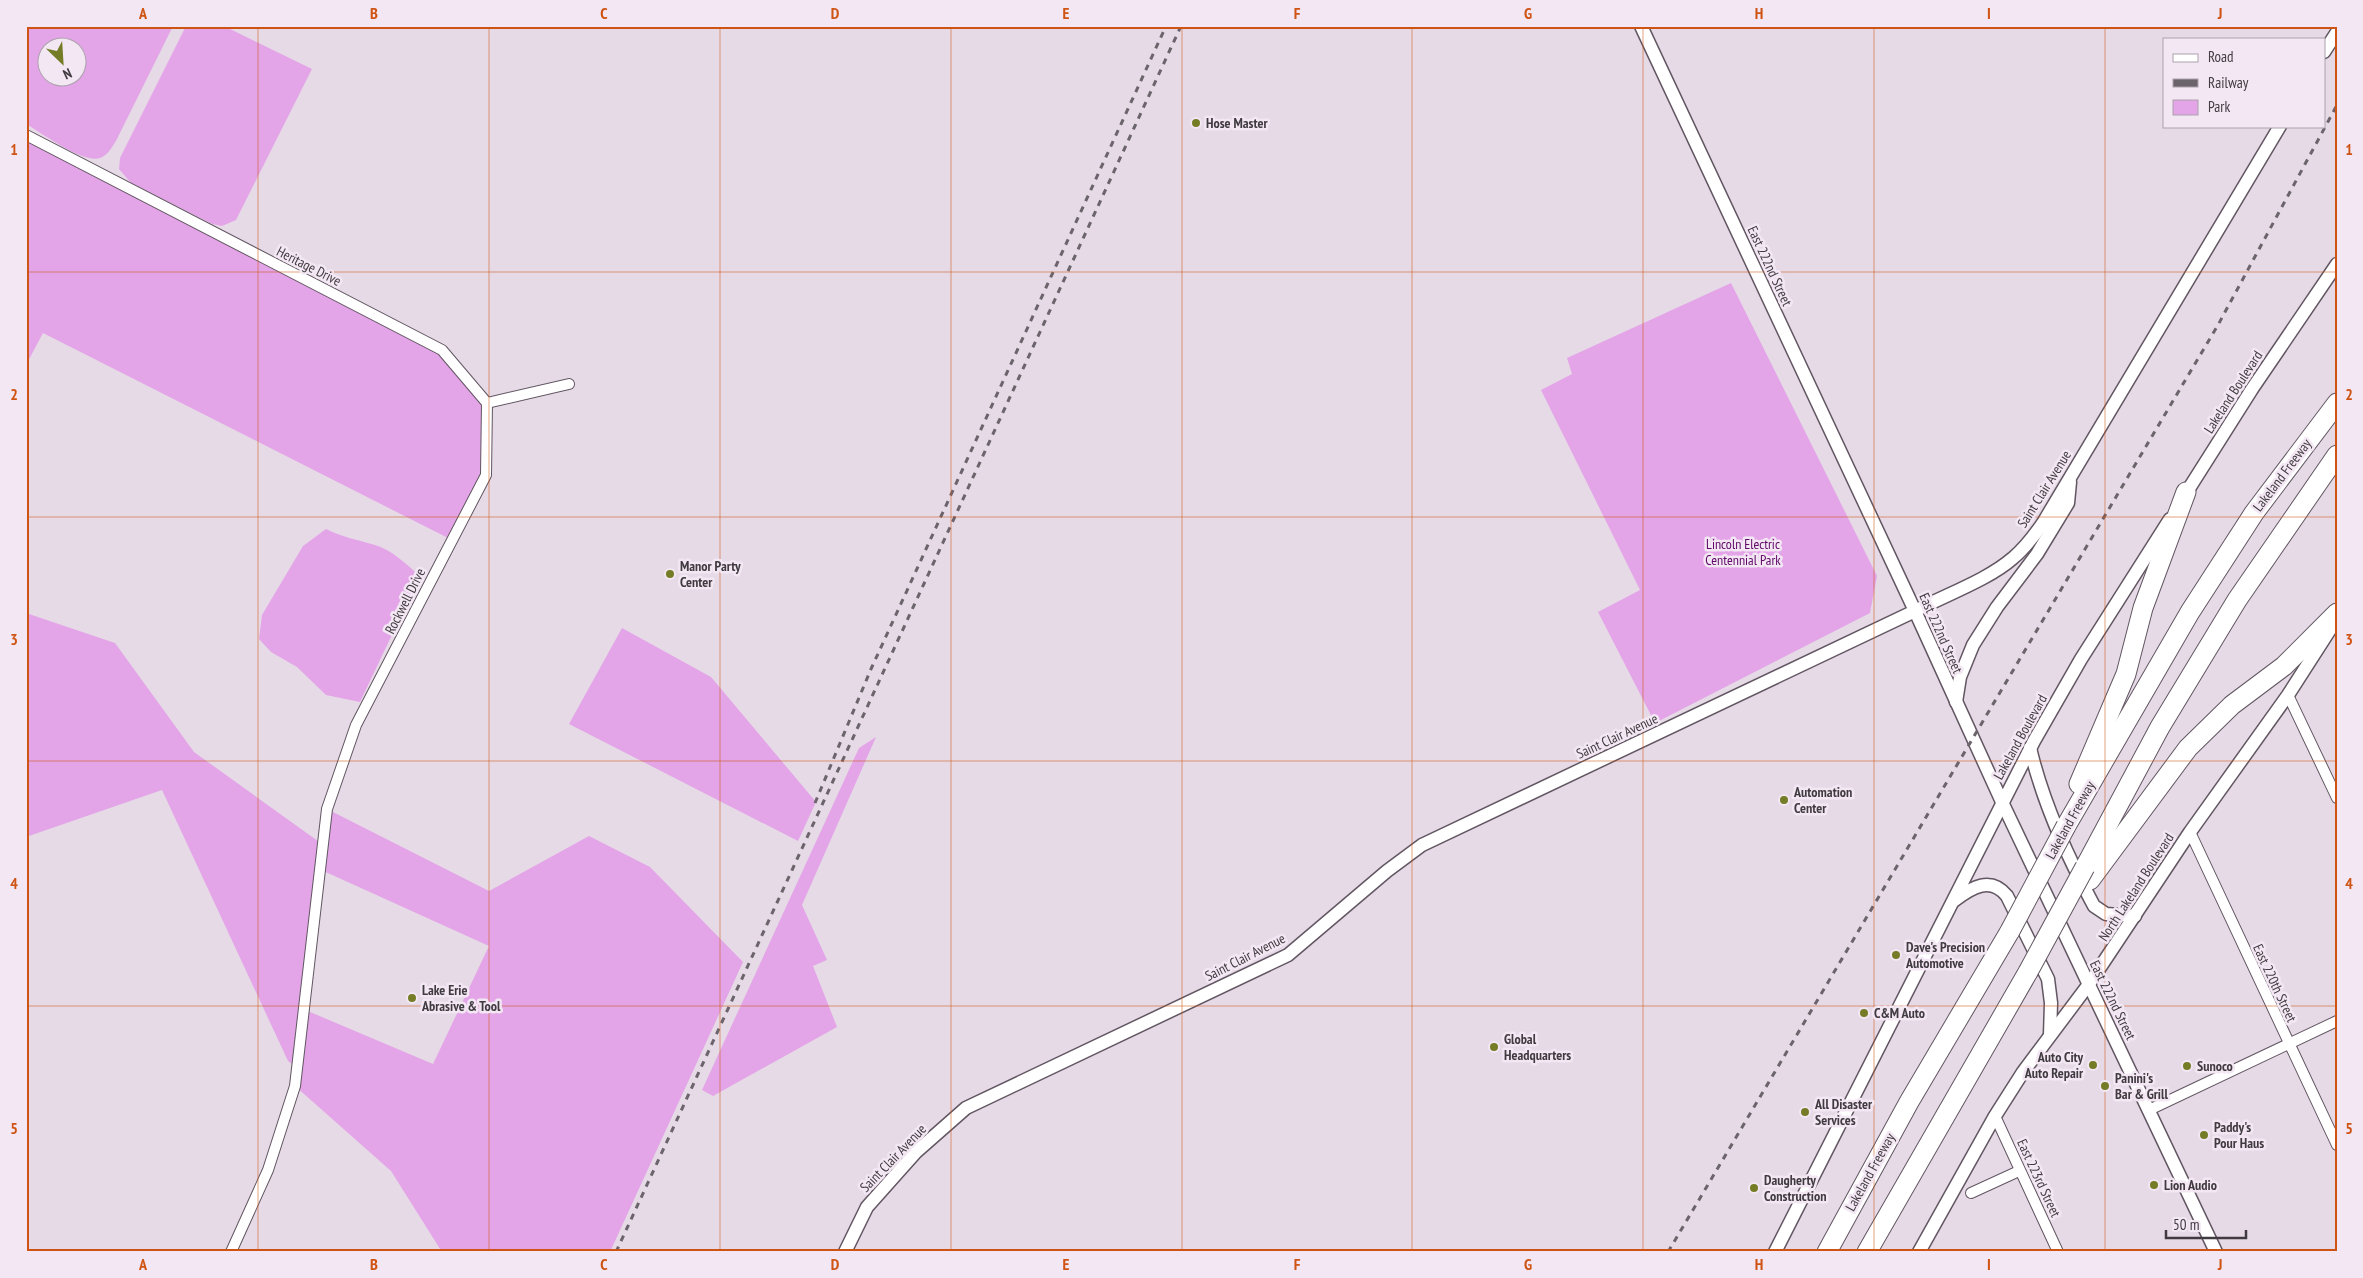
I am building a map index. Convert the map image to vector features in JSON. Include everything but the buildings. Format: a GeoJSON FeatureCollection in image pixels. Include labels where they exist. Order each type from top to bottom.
{"type":"FeatureCollection","features":[{"type":"Feature","properties":{"kind":"highway","name":"Lakeland Freeway"},"geometry":{"type":"LineString","coordinates":[[1827,1252],[1909,1102],[2010,931],[2066,826],[2190,612],[2254,513],[2337,403]]}},
{"type":"Feature","properties":{"kind":"highway"},"geometry":{"type":"LineString","coordinates":[[1866,1252],[2028,972],[2088,874],[2165,718],[2238,600],[2337,455]]}},
{"type":"Feature","properties":{"kind":"highway"},"geometry":{"type":"LineString","coordinates":[[2066,826],[2078,784],[2126,674],[2143,608],[2186,492]]}},
{"type":"Feature","properties":{"kind":"highway"},"geometry":{"type":"LineString","coordinates":[[2088,874],[2188,748],[2232,705],[2284,666],[2337,613]]}},
{"type":"Feature","properties":{"kind":"street","name":"East 222nd Street"},"geometry":{"type":"LineString","coordinates":[[1641,26],[1915,610],[2002,802],[2216,1252]]}},
{"type":"Feature","properties":{"kind":"street"},"geometry":{"type":"LineString","coordinates":[[2326,49],[2337,32]]}},
{"type":"Feature","properties":{"kind":"street","name":"Saint Clair Avenue"},"geometry":{"type":"LineString","coordinates":[[845,1252],[867,1207],[916,1152],[966,1108],[1288,955],[1387,871],[1422,845],[1915,610],[1986,575],[2012,559],[2027,544],[2043,523],[2279,128]]}},
{"type":"Feature","properties":{"kind":"street","name":"Heritage Drive"},"geometry":{"type":"LineString","coordinates":[[26,135],[442,350],[486,403]]}},
{"type":"Feature","properties":{"kind":"street","name":"Lakeland Boulevard"},"geometry":{"type":"LineString","coordinates":[[1775,1252],[2030,748],[2081,659],[2186,492],[2252,389],[2337,264]]}},
{"type":"Feature","properties":{"kind":"street"},"geometry":{"type":"LineString","coordinates":[[486,403],[569,384]]}},
{"type":"Feature","properties":{"kind":"street","name":"Rockwell Drive"},"geometry":{"type":"LineString","coordinates":[[231,1252],[268,1170],[294,1086],[327,809],[356,725],[486,475],[486,403]]}},
{"type":"Feature","properties":{"kind":"street"},"geometry":{"type":"LineString","coordinates":[[1956,702],[1960,676],[1969,653],[1997,607],[2037,554],[2068,503],[2070,477]]}},
{"type":"Feature","properties":{"kind":"street","name":"North Lakeland Boulevard"},"geometry":{"type":"LineString","coordinates":[[1919,1252],[1995,1116],[2050,1035],[2089,984],[2136,916],[2190,832],[2288,695],[2337,620]]}},
{"type":"Feature","properties":{"kind":"street"},"geometry":{"type":"LineString","coordinates":[[2288,695],[2337,798]]}},
{"type":"Feature","properties":{"kind":"street"},"geometry":{"type":"LineString","coordinates":[[2030,748],[2039,785],[2048,810],[2094,906],[2106,914],[2136,916]]}},
{"type":"Feature","properties":{"kind":"street","name":"East 220th Street"},"geometry":{"type":"LineString","coordinates":[[2190,832],[2337,1145]]}},
{"type":"Feature","properties":{"kind":"street"},"geometry":{"type":"LineString","coordinates":[[1952,902],[1981,885],[1995,886],[2008,896],[2048,979],[2051,1003],[2050,1035]]}},
{"type":"Feature","properties":{"kind":"street"},"geometry":{"type":"LineString","coordinates":[[2149,1110],[2337,1021]]}},
{"type":"Feature","properties":{"kind":"street","name":"East 223rd Street"},"geometry":{"type":"LineString","coordinates":[[1995,1116],[2058,1252]]}},
{"type":"Feature","properties":{"kind":"street"},"geometry":{"type":"LineString","coordinates":[[1971,1193],[2019,1171]]}},
{"type":"Feature","properties":{"kind":"green space"},"geometry":{"type":"Polygon","coordinates":[[[26,26],[173,26],[110,151],[103,157],[93,159],[73,152],[26,124],[26,26]]]}},
{"type":"Feature","properties":{"kind":"green space"},"geometry":{"type":"Polygon","coordinates":[[[186,26],[224,26],[312,69],[236,220],[222,226],[212,224],[131,183],[119,169],[120,158],[186,26]]]}},
{"type":"Feature","properties":{"kind":"green space"},"geometry":{"type":"Polygon","coordinates":[[[26,135],[442,350],[487,403],[486,475],[452,540],[43,333],[26,365],[26,135]]]}},
{"type":"Feature","properties":{"kind":"green space","name":"Lincoln Electric Centennial Park"},"geometry":{"type":"Polygon","coordinates":[[[1731,283],[1877,576],[1870,613],[1655,723],[1598,612],[1640,590],[1541,390],[1572,374],[1567,358],[1731,283]]]}},
{"type":"Feature","properties":{"kind":"green space"},"geometry":{"type":"Polygon","coordinates":[[[326,529],[387,550],[420,576],[360,702],[326,695],[297,667],[271,652],[259,639],[262,615],[303,546],[326,529]]]}},
{"type":"Feature","properties":{"kind":"green space"},"geometry":{"type":"Polygon","coordinates":[[[26,613],[115,643],[194,752],[322,844],[327,809],[489,891],[589,836],[650,867],[743,962],[610,1252],[442,1252],[391,1171],[295,1086],[296,1067],[288,1061],[162,790],[26,837],[26,613]],[[319,869],[303,1009],[433,1064],[489,946],[319,869]]]}},
{"type":"Feature","properties":{"kind":"green space"},"geometry":{"type":"Polygon","coordinates":[[[622,628],[711,677],[816,802],[798,841],[569,724],[622,628]]]}},
{"type":"Feature","properties":{"kind":"green space"},"geometry":{"type":"Polygon","coordinates":[[[876,737],[802,905],[827,960],[813,966],[837,1027],[713,1096],[702,1090],[859,748],[876,737]]]}},
{"type":"Feature","properties":{"kind":"railway"},"geometry":{"type":"LineString","coordinates":[[815,803],[871,669],[1166,26]]}},
{"type":"Feature","properties":{"kind":"railway"},"geometry":{"type":"LineString","coordinates":[[616,1252],[1181,26]]}},
{"type":"Feature","properties":{"kind":"railway"},"geometry":{"type":"LineString","coordinates":[[2326,125],[2337,105]]}},
{"type":"Feature","properties":{"kind":"railway"},"geometry":{"type":"LineString","coordinates":[[1668,1252],[2218,325],[2325,128]]}},
{"type":"Feature","properties":{"kind":"place","name":"Hose Master"},"geometry":{"type":"Point","coordinates":[1196,123]}},
{"type":"Feature","properties":{"kind":"place","name":"Manor Party Center"},"geometry":{"type":"Point","coordinates":[670,574]}},
{"type":"Feature","properties":{"kind":"place","name":"Automation Center"},"geometry":{"type":"Point","coordinates":[1784,800]}},
{"type":"Feature","properties":{"kind":"place","name":"Dave's Precision Automotive"},"geometry":{"type":"Point","coordinates":[1896,955]}},
{"type":"Feature","properties":{"kind":"place","name":"Lake Erie Abrasive & Tool"},"geometry":{"type":"Point","coordinates":[412,998]}},
{"type":"Feature","properties":{"kind":"place","name":"C&M Auto"},"geometry":{"type":"Point","coordinates":[1864,1013]}},
{"type":"Feature","properties":{"kind":"place","name":"Global Headquarters"},"geometry":{"type":"Point","coordinates":[1494,1047]}},
{"type":"Feature","properties":{"kind":"place","name":"Auto City Auto Repair"},"geometry":{"type":"Point","coordinates":[2093,1065]}},
{"type":"Feature","properties":{"kind":"place","name":"Sunoco"},"geometry":{"type":"Point","coordinates":[2187,1066]}},
{"type":"Feature","properties":{"kind":"place","name":"Panini's Bar & Grill"},"geometry":{"type":"Point","coordinates":[2105,1086]}},
{"type":"Feature","properties":{"kind":"place","name":"All Disaster Services"},"geometry":{"type":"Point","coordinates":[1805,1112]}},
{"type":"Feature","properties":{"kind":"place","name":"Paddy's Pour Haus"},"geometry":{"type":"Point","coordinates":[2204,1135]}},
{"type":"Feature","properties":{"kind":"place","name":"Lion Audio"},"geometry":{"type":"Point","coordinates":[2154,1185]}},
{"type":"Feature","properties":{"kind":"place","name":"Daugherty Construction"},"geometry":{"type":"Point","coordinates":[1754,1188]}}]}
